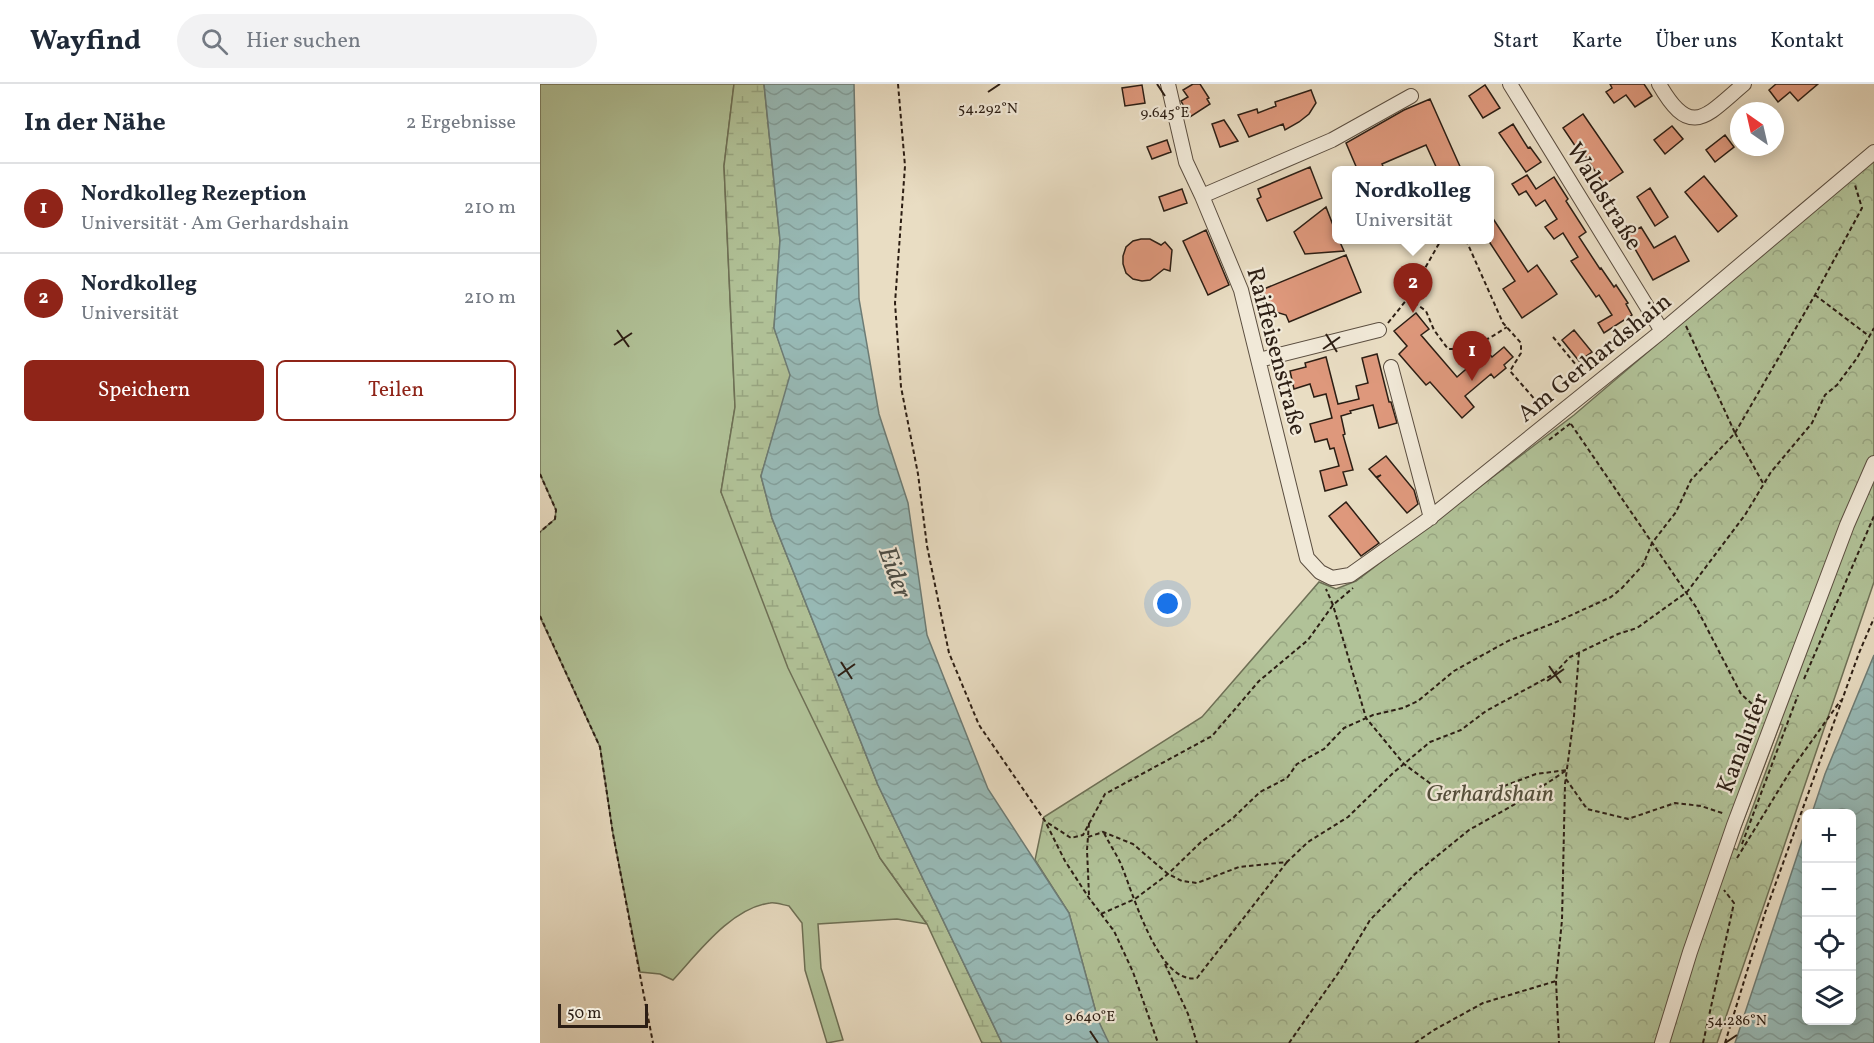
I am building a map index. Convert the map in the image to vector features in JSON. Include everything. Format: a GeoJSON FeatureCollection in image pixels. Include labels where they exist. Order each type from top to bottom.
{"type":"FeatureCollection","features":[{"type":"Feature","properties":{"kind":"street","name":"Raiffeisenstraße"},"geometry":{"type":"LineString","coordinates":[[1168,84],[1185,162],[1202,196],[1241,290],[1307,558],[1320,572],[1332,578]]}},
{"type":"Feature","properties":{"kind":"street","name":"Waldstraße"},"geometry":{"type":"LineString","coordinates":[[1510,84],[1662,331]]}},
{"type":"Feature","properties":{"kind":"street"},"geometry":{"type":"LineString","coordinates":[[1659,84],[1683,116],[1697,120],[1707,116],[1744,84]]}},
{"type":"Feature","properties":{"kind":"street"},"geometry":{"type":"LineString","coordinates":[[1202,196],[1332,140],[1411,96]]}},
{"type":"Feature","properties":{"kind":"street","name":"Am Gerhardshain"},"geometry":{"type":"LineString","coordinates":[[1332,578],[1350,575],[1431,518],[1562,418],[1874,152]]}},
{"type":"Feature","properties":{"kind":"street"},"geometry":{"type":"LineString","coordinates":[[1259,360],[1379,330]]}},
{"type":"Feature","properties":{"kind":"street"},"geometry":{"type":"LineString","coordinates":[[1391,367],[1431,518]]}},
{"type":"Feature","properties":{"kind":"street","name":"Kanalufer"},"geometry":{"type":"LineString","coordinates":[[1662,1043],[1716,878],[1847,525],[1874,463]]}},
{"type":"Feature","properties":{"kind":"path"},"geometry":{"type":"LineString","coordinates":[[898,84],[905,166],[895,303],[900,375],[918,474],[927,546],[949,653],[980,725],[1045,821],[1065,861],[1089,898],[1114,930],[1133,972],[1158,1043]]}},
{"type":"Feature","properties":{"kind":"path"},"geometry":{"type":"LineString","coordinates":[[1101,914],[1135,899],[1168,874],[1200,843],[1233,818],[1260,792],[1287,778],[1297,764],[1324,749],[1344,728],[1366,718],[1403,708],[1418,701],[1454,671],[1508,641],[1611,597],[1623,588],[1642,565],[1653,543],[1676,512],[1691,480],[1735,433],[1815,295],[1862,208],[1856,194],[1854,180],[1857,166]]}},
{"type":"Feature","properties":{"kind":"path"},"geometry":{"type":"LineString","coordinates":[[1379,330],[1392,319],[1408,298],[1439,244]]}},
{"type":"Feature","properties":{"kind":"path"},"geometry":{"type":"LineString","coordinates":[[1468,244],[1507,327],[1521,343],[1521,353],[1510,371],[1562,418],[1687,592],[1741,694],[1773,723]]}},
{"type":"Feature","properties":{"kind":"path"},"geometry":{"type":"LineString","coordinates":[[1815,295],[1869,336]]}},
{"type":"Feature","properties":{"kind":"path"},"geometry":{"type":"LineString","coordinates":[[1408,298],[1426,312],[1434,330],[1448,349],[1480,345],[1507,327]]}},
{"type":"Feature","properties":{"kind":"path"},"geometry":{"type":"LineString","coordinates":[[1681,315],[1735,433],[1764,485]]}},
{"type":"Feature","properties":{"kind":"path"},"geometry":{"type":"LineString","coordinates":[[1164,961],[1183,976],[1191,980],[1197,978],[1287,862],[1308,842],[1348,817],[1430,742],[1461,730],[1486,711],[1554,674],[1570,657],[1618,634],[1637,628],[1687,592],[1745,515],[1771,472],[1812,423],[1825,395],[1850,367],[1874,328]]}},
{"type":"Feature","properties":{"kind":"path"},"geometry":{"type":"LineString","coordinates":[[1553,337],[1588,380]]}},
{"type":"Feature","properties":{"kind":"path"},"geometry":{"type":"LineString","coordinates":[[1543,445],[1562,418]]}},
{"type":"Feature","properties":{"kind":"path"},"geometry":{"type":"LineString","coordinates":[[540,474],[556,510],[555,519],[540,532]]}},
{"type":"Feature","properties":{"kind":"path"},"geometry":{"type":"LineString","coordinates":[[1802,682],[1874,516]]}},
{"type":"Feature","properties":{"kind":"path"},"geometry":{"type":"LineString","coordinates":[[1332,578],[1325,590],[1333,605],[1366,718],[1404,764],[1431,784],[1460,797],[1488,792],[1536,774],[1567,770]]}},
{"type":"Feature","properties":{"kind":"path"},"geometry":{"type":"LineString","coordinates":[[1045,821],[1071,838],[1083,835],[1105,794],[1212,736],[1259,681],[1308,640],[1333,605],[1358,584]]}},
{"type":"Feature","properties":{"kind":"path"},"geometry":{"type":"LineString","coordinates":[[540,616],[600,747],[613,834],[653,1043]]}},
{"type":"Feature","properties":{"kind":"path"},"geometry":{"type":"LineString","coordinates":[[1725,1043],[1765,914],[1874,618]]}},
{"type":"Feature","properties":{"kind":"path"},"geometry":{"type":"LineString","coordinates":[[1559,1043],[1556,981],[1562,920],[1566,778],[1579,653]]}},
{"type":"Feature","properties":{"kind":"path"},"geometry":{"type":"LineString","coordinates":[[1799,692],[1737,858],[1791,770],[1844,696]]}},
{"type":"Feature","properties":{"kind":"path"},"geometry":{"type":"LineString","coordinates":[[1289,1043],[1334,978],[1370,920],[1415,874],[1469,830],[1517,803],[1567,770]]}},
{"type":"Feature","properties":{"kind":"path"},"geometry":{"type":"LineString","coordinates":[[1566,778],[1587,809],[1628,819],[1675,803],[1701,806],[1733,816]]}},
{"type":"Feature","properties":{"kind":"path"},"geometry":{"type":"LineString","coordinates":[[1089,898],[1090,820]]}},
{"type":"Feature","properties":{"kind":"path"},"geometry":{"type":"LineString","coordinates":[[1088,837],[1103,832],[1133,843],[1168,874],[1182,881],[1197,883],[1239,867],[1287,862]]}},
{"type":"Feature","properties":{"kind":"path"},"geometry":{"type":"LineString","coordinates":[[1103,832],[1119,861],[1149,933],[1188,1014],[1197,1043]]}},
{"type":"Feature","properties":{"kind":"path"},"geometry":{"type":"LineString","coordinates":[[1703,1043],[1734,903],[1716,878]]}},
{"type":"Feature","properties":{"kind":"path"},"geometry":{"type":"LineString","coordinates":[[1415,1043],[1483,1003],[1556,981]]}},
{"type":"Feature","properties":{"kind":"green space"},"geometry":{"type":"Polygon","coordinates":[[[540,84],[734,84],[724,166],[735,407],[721,492],[880,858],[927,924],[897,919],[818,924],[821,968],[843,1040],[827,1043],[805,970],[802,923],[789,906],[770,903],[742,913],[716,933],[673,980],[660,974],[640,972],[613,834],[600,747],[540,617],[540,532],[555,519],[556,510],[540,474],[540,84]]]}},
{"type":"Feature","properties":{"kind":"green space"},"geometry":{"type":"Polygon","coordinates":[[[734,84],[764,84],[780,240],[774,328],[791,375],[761,476],[772,518],[878,785],[1002,1043],[982,1043],[927,924],[880,858],[788,668],[721,492],[735,407],[724,166],[734,84]]]}},
{"type":"Feature","properties":{"kind":"green space","name":"Gerhardshain"},"geometry":{"type":"Polygon","coordinates":[[[1874,159],[1874,582],[1717,1043],[1108,1043],[1098,1020],[1069,913],[1035,860],[1044,817],[1202,717],[1319,582],[1336,589],[1356,581],[1574,415],[1874,159]],[[1780,724],[1733,848],[1737,850],[1783,725],[1780,724]]]}},
{"type":"Feature","properties":{"kind":"water","name":"Eider"},"geometry":{"type":"Polygon","coordinates":[[[764,84],[854,84],[859,299],[879,414],[908,503],[927,635],[988,789],[1069,913],[1098,1020],[1109,1043],[1002,1043],[878,785],[772,518],[761,476],[790,375],[774,328],[780,240],[764,84]]]}},
{"type":"Feature","properties":{"kind":"water"},"geometry":{"type":"Polygon","coordinates":[[[1874,655],[1874,1043],[1735,1043],[1802,841],[1802,1025],[1856,1025],[1856,809],[1813,809],[1825,774],[1874,655]]]}},
{"type":"Feature","properties":{"kind":"building"},"geometry":{"type":"Polygon","coordinates":[[[1193,84],[1200,84],[1210,104],[1190,117],[1181,101],[1188,97],[1183,90],[1193,84]]]}},
{"type":"Feature","properties":{"kind":"building"},"geometry":{"type":"Polygon","coordinates":[[[1610,84],[1644,84],[1652,96],[1635,107],[1626,95],[1614,103],[1606,92],[1612,88],[1610,84]]]}},
{"type":"Feature","properties":{"kind":"building"},"geometry":{"type":"Polygon","coordinates":[[[1776,84],[1818,84],[1798,101],[1790,92],[1778,102],[1769,90],[1776,84]]]}},
{"type":"Feature","properties":{"kind":"building"},"geometry":{"type":"Polygon","coordinates":[[[1142,85],[1145,103],[1125,106],[1122,88],[1142,85]]]}},
{"type":"Feature","properties":{"kind":"building"},"geometry":{"type":"Polygon","coordinates":[[[1485,85],[1500,108],[1483,118],[1469,96],[1485,85]]]}},
{"type":"Feature","properties":{"kind":"building"},"geometry":{"type":"Polygon","coordinates":[[[1311,90],[1316,103],[1309,114],[1299,122],[1285,130],[1283,124],[1249,137],[1238,115],[1257,109],[1258,113],[1276,106],[1275,102],[1311,90]]]}},
{"type":"Feature","properties":{"kind":"building"},"geometry":{"type":"Polygon","coordinates":[[[1430,99],[1460,166],[1436,166],[1426,145],[1382,164],[1383,166],[1356,166],[1346,143],[1404,110],[1430,99]]]}},
{"type":"Feature","properties":{"kind":"building"},"geometry":{"type":"Polygon","coordinates":[[[1583,114],[1623,172],[1604,185],[1584,154],[1582,156],[1563,128],[1583,114]]]}},
{"type":"Feature","properties":{"kind":"building"},"geometry":{"type":"Polygon","coordinates":[[[1224,120],[1238,141],[1220,147],[1212,124],[1224,120]]]}},
{"type":"Feature","properties":{"kind":"building"},"geometry":{"type":"Polygon","coordinates":[[[1513,124],[1528,148],[1530,147],[1541,162],[1526,172],[1499,133],[1513,124]]]}},
{"type":"Feature","properties":{"kind":"building"},"geometry":{"type":"Polygon","coordinates":[[[1672,126],[1683,139],[1665,154],[1654,140],[1672,126]]]}},
{"type":"Feature","properties":{"kind":"building"},"geometry":{"type":"Polygon","coordinates":[[[1725,135],[1730,142],[1730,150],[1715,162],[1706,150],[1725,135]]]}},
{"type":"Feature","properties":{"kind":"building"},"geometry":{"type":"Polygon","coordinates":[[[1167,140],[1171,152],[1152,159],[1147,147],[1167,140]]]}},
{"type":"Feature","properties":{"kind":"building"},"geometry":{"type":"Polygon","coordinates":[[[1310,167],[1322,198],[1267,221],[1257,199],[1261,197],[1258,189],[1310,167]]]}},
{"type":"Feature","properties":{"kind":"building"},"geometry":{"type":"Polygon","coordinates":[[[1527,175],[1536,189],[1554,177],[1586,232],[1579,237],[1600,269],[1614,287],[1616,285],[1628,303],[1626,304],[1632,315],[1604,333],[1598,323],[1612,315],[1599,295],[1596,297],[1571,261],[1578,257],[1563,233],[1554,239],[1545,227],[1557,219],[1545,200],[1536,206],[1526,191],[1519,195],[1512,184],[1527,175]]]}},
{"type":"Feature","properties":{"kind":"building"},"geometry":{"type":"Polygon","coordinates":[[[1704,176],[1737,216],[1718,232],[1685,192],[1704,176]]]}},
{"type":"Feature","properties":{"kind":"building"},"geometry":{"type":"Polygon","coordinates":[[[1650,188],[1668,217],[1655,226],[1637,197],[1650,188]]]}},
{"type":"Feature","properties":{"kind":"building"},"geometry":{"type":"Polygon","coordinates":[[[1182,189],[1187,203],[1164,211],[1159,197],[1182,189]]]}},
{"type":"Feature","properties":{"kind":"building"},"geometry":{"type":"Polygon","coordinates":[[[1326,207],[1332,223],[1332,244],[1341,244],[1344,251],[1305,254],[1294,232],[1326,207]]]}},
{"type":"Feature","properties":{"kind":"building"},"geometry":{"type":"Polygon","coordinates":[[[1494,220],[1528,272],[1537,265],[1557,294],[1522,318],[1503,289],[1515,281],[1491,244],[1494,244],[1494,220]]]}},
{"type":"Feature","properties":{"kind":"building"},"geometry":{"type":"Polygon","coordinates":[[[1641,227],[1654,248],[1675,236],[1689,261],[1653,280],[1627,235],[1641,227]]]}},
{"type":"Feature","properties":{"kind":"building"},"geometry":{"type":"Polygon","coordinates":[[[1206,230],[1229,285],[1208,295],[1183,241],[1206,230]]]}},
{"type":"Feature","properties":{"kind":"building"},"geometry":{"type":"Polygon","coordinates":[[[1150,239],[1161,245],[1165,242],[1172,250],[1170,271],[1164,269],[1150,280],[1142,281],[1133,279],[1126,273],[1123,256],[1126,247],[1133,241],[1150,239]]]}},
{"type":"Feature","properties":{"kind":"building"},"geometry":{"type":"Polygon","coordinates":[[[1346,255],[1361,292],[1289,322],[1286,315],[1266,309],[1259,291],[1346,255]]]}},
{"type":"Feature","properties":{"kind":"building"},"geometry":{"type":"Polygon","coordinates":[[[1416,313],[1429,329],[1421,335],[1457,377],[1487,351],[1492,357],[1504,347],[1513,357],[1504,365],[1506,368],[1494,378],[1491,374],[1465,396],[1474,407],[1462,418],[1430,382],[1426,385],[1399,354],[1407,346],[1394,331],[1416,313]]]}},
{"type":"Feature","properties":{"kind":"building"},"geometry":{"type":"Polygon","coordinates":[[[1574,330],[1592,352],[1579,361],[1562,340],[1574,330]]]}},
{"type":"Feature","properties":{"kind":"building"},"geometry":{"type":"Polygon","coordinates":[[[1377,354],[1389,402],[1391,402],[1397,423],[1379,428],[1373,405],[1350,411],[1351,413],[1341,416],[1345,434],[1343,435],[1353,470],[1343,472],[1347,485],[1325,491],[1320,471],[1339,466],[1334,448],[1330,449],[1327,439],[1315,442],[1310,424],[1332,418],[1326,394],[1314,397],[1310,384],[1294,389],[1290,371],[1306,367],[1305,363],[1326,357],[1338,404],[1359,399],[1356,386],[1368,383],[1362,358],[1377,354]]]}},
{"type":"Feature","properties":{"kind":"building"},"geometry":{"type":"Polygon","coordinates":[[[1386,456],[1414,490],[1418,504],[1407,513],[1377,478],[1381,475],[1376,477],[1369,469],[1386,456]]]}},
{"type":"Feature","properties":{"kind":"building"},"geometry":{"type":"Polygon","coordinates":[[[1346,502],[1379,543],[1361,556],[1329,516],[1346,502]]]}},
{"type":"Feature","properties":{"kind":"place","name":"Nordkolleg"},"geometry":{"type":"Point","coordinates":[1413,313]}},
{"type":"Feature","properties":{"kind":"place","name":"Nordkolleg Rezeption"},"geometry":{"type":"Point","coordinates":[1472,381]}}]}
